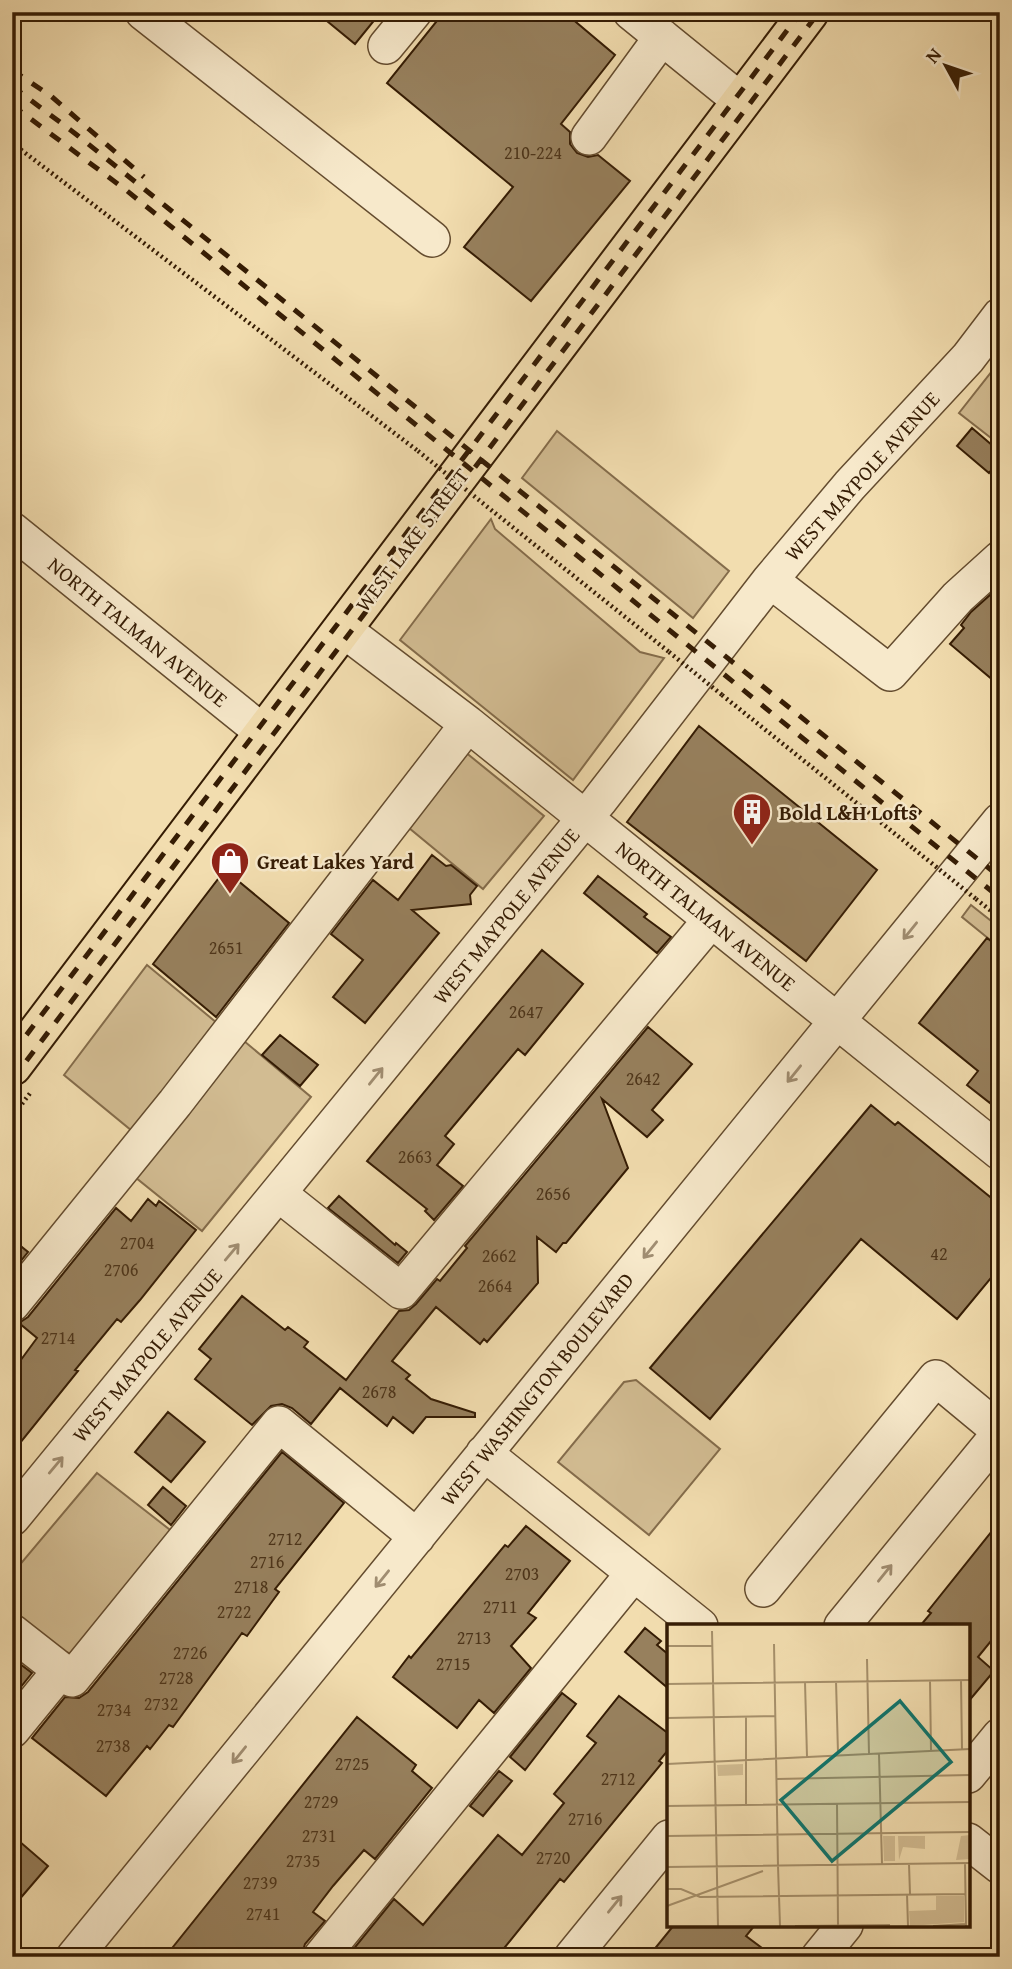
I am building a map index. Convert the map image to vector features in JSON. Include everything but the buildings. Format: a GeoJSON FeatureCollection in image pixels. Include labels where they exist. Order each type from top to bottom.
{"type":"FeatureCollection","features":[{"type":"Feature","properties":{"kind":"main road","name":"WEST LAKE STREET"},"geometry":{"type":"LineString","coordinates":[[18,1047],[265,734],[809,12]]}},
{"type":"Feature","properties":{"kind":"street"},"geometry":{"type":"LineString","coordinates":[[143,12],[432,239]]}},
{"type":"Feature","properties":{"kind":"street"},"geometry":{"type":"LineString","coordinates":[[386,46],[414,12]]}},
{"type":"Feature","properties":{"kind":"street"},"geometry":{"type":"LineString","coordinates":[[631,12],[742,102]]}},
{"type":"Feature","properties":{"kind":"street"},"geometry":{"type":"LineString","coordinates":[[589,137],[662,37]]}},
{"type":"Feature","properties":{"kind":"street","name":"WEST MAYPOLE AVENUE"},"geometry":{"type":"LineString","coordinates":[[12,1518],[585,819],[769,580],[850,485],[968,358],[1000,316]]}},
{"type":"Feature","properties":{"kind":"street","name":"NORTH TALMAN AVENUE"},"geometry":{"type":"LineString","coordinates":[[12,530],[265,734]]}},
{"type":"Feature","properties":{"kind":"street"},"geometry":{"type":"LineString","coordinates":[[769,580],[890,673],[958,597],[1000,559]]}},
{"type":"Feature","properties":{"kind":"street","name":"NORTH TALMAN AVENUE"},"geometry":{"type":"LineString","coordinates":[[344,630],[468,724],[1000,1152]]}},
{"type":"Feature","properties":{"kind":"street"},"geometry":{"type":"LineString","coordinates":[[12,1304],[175,1102],[468,724]]}},
{"type":"Feature","properties":{"kind":"street","name":"WEST WASHINGTON BOULEVARD"},"geometry":{"type":"LineString","coordinates":[[74,1957],[1000,821]]}},
{"type":"Feature","properties":{"kind":"street"},"geometry":{"type":"LineString","coordinates":[[279,1194],[401,1291],[711,920]]}},
{"type":"Feature","properties":{"kind":"street"},"geometry":{"type":"LineString","coordinates":[[763,1589],[936,1378],[996,1445],[844,1624]]}},
{"type":"Feature","properties":{"kind":"street"},"geometry":{"type":"LineString","coordinates":[[12,1632],[72,1679],[279,1424],[417,1537]]}},
{"type":"Feature","properties":{"kind":"street"},"geometry":{"type":"LineString","coordinates":[[484,1454],[697,1624]]}},
{"type":"Feature","properties":{"kind":"street"},"geometry":{"type":"LineString","coordinates":[[321,1957],[634,1573]]}},
{"type":"Feature","properties":{"kind":"street"},"geometry":{"type":"LineString","coordinates":[[12,1730],[61,1670]]}},
{"type":"Feature","properties":{"kind":"street"},"geometry":{"type":"LineString","coordinates":[[970,1773],[1000,1736]]}},
{"type":"Feature","properties":{"kind":"street"},"geometry":{"type":"LineString","coordinates":[[572,1957],[667,1840]]}},
{"type":"Feature","properties":{"kind":"street"},"geometry":{"type":"LineString","coordinates":[[970,1843],[1000,1866]]}},
{"type":"Feature","properties":{"kind":"street"},"geometry":{"type":"LineString","coordinates":[[819,1957],[843,1927]]}},
{"type":"Feature","properties":{"kind":"path"},"geometry":{"type":"LineString","coordinates":[[12,143],[418,451],[1000,918]]}},
{"type":"Feature","properties":{"kind":"shaded area"},"geometry":{"type":"Polygon","coordinates":[[[1000,361],[1000,445],[959,413],[1000,361]]]}},
{"type":"Feature","properties":{"kind":"shaded area"},"geometry":{"type":"Polygon","coordinates":[[[557,431],[729,571],[693,618],[522,478],[557,431]]]}},
{"type":"Feature","properties":{"kind":"shaded area"},"geometry":{"type":"Polygon","coordinates":[[[491,519],[495,529],[640,652],[664,658],[573,780],[400,640],[491,519]]]}},
{"type":"Feature","properties":{"kind":"shaded area"},"geometry":{"type":"Polygon","coordinates":[[[459,747],[544,816],[483,889],[403,823],[459,747]]]}},
{"type":"Feature","properties":{"kind":"shaded area"},"geometry":{"type":"Polygon","coordinates":[[[971,905],[1000,928],[1000,948],[962,917],[971,905]]]}},
{"type":"Feature","properties":{"kind":"shaded area"},"geometry":{"type":"Polygon","coordinates":[[[147,965],[223,1028],[137,1135],[64,1075],[147,965]]]}},
{"type":"Feature","properties":{"kind":"shaded area"},"geometry":{"type":"Polygon","coordinates":[[[238,1036],[311,1097],[202,1231],[130,1173],[238,1036]]]}},
{"type":"Feature","properties":{"kind":"shaded area"},"geometry":{"type":"Polygon","coordinates":[[[636,1380],[720,1449],[649,1535],[558,1462],[624,1382],[636,1380]]]}},
{"type":"Feature","properties":{"kind":"shaded area"},"geometry":{"type":"Polygon","coordinates":[[[97,1473],[183,1540],[85,1657],[61,1651],[12,1613],[12,1574],[97,1473]]]}},
{"type":"Feature","properties":{"kind":"railway"},"geometry":{"type":"LineString","coordinates":[[12,1054],[801,12]]}},
{"type":"Feature","properties":{"kind":"railway"},"geometry":{"type":"LineString","coordinates":[[12,1080],[819,12]]}},
{"type":"Feature","properties":{"kind":"railway"},"geometry":{"type":"LineString","coordinates":[[12,70],[51,96],[144,177]]}},
{"type":"Feature","properties":{"kind":"railway"},"geometry":{"type":"LineString","coordinates":[[12,86],[77,135],[1000,877]]}},
{"type":"Feature","properties":{"kind":"railway"},"geometry":{"type":"LineString","coordinates":[[12,105],[126,190],[1000,898]]}},
{"type":"Feature","properties":{"kind":"place","name":"Bold L&H Lofts"},"geometry":{"type":"Point","coordinates":[752,846]}},
{"type":"Feature","properties":{"kind":"place","name":"Great Lakes Yard"},"geometry":{"type":"Point","coordinates":[230,895]}}]}
